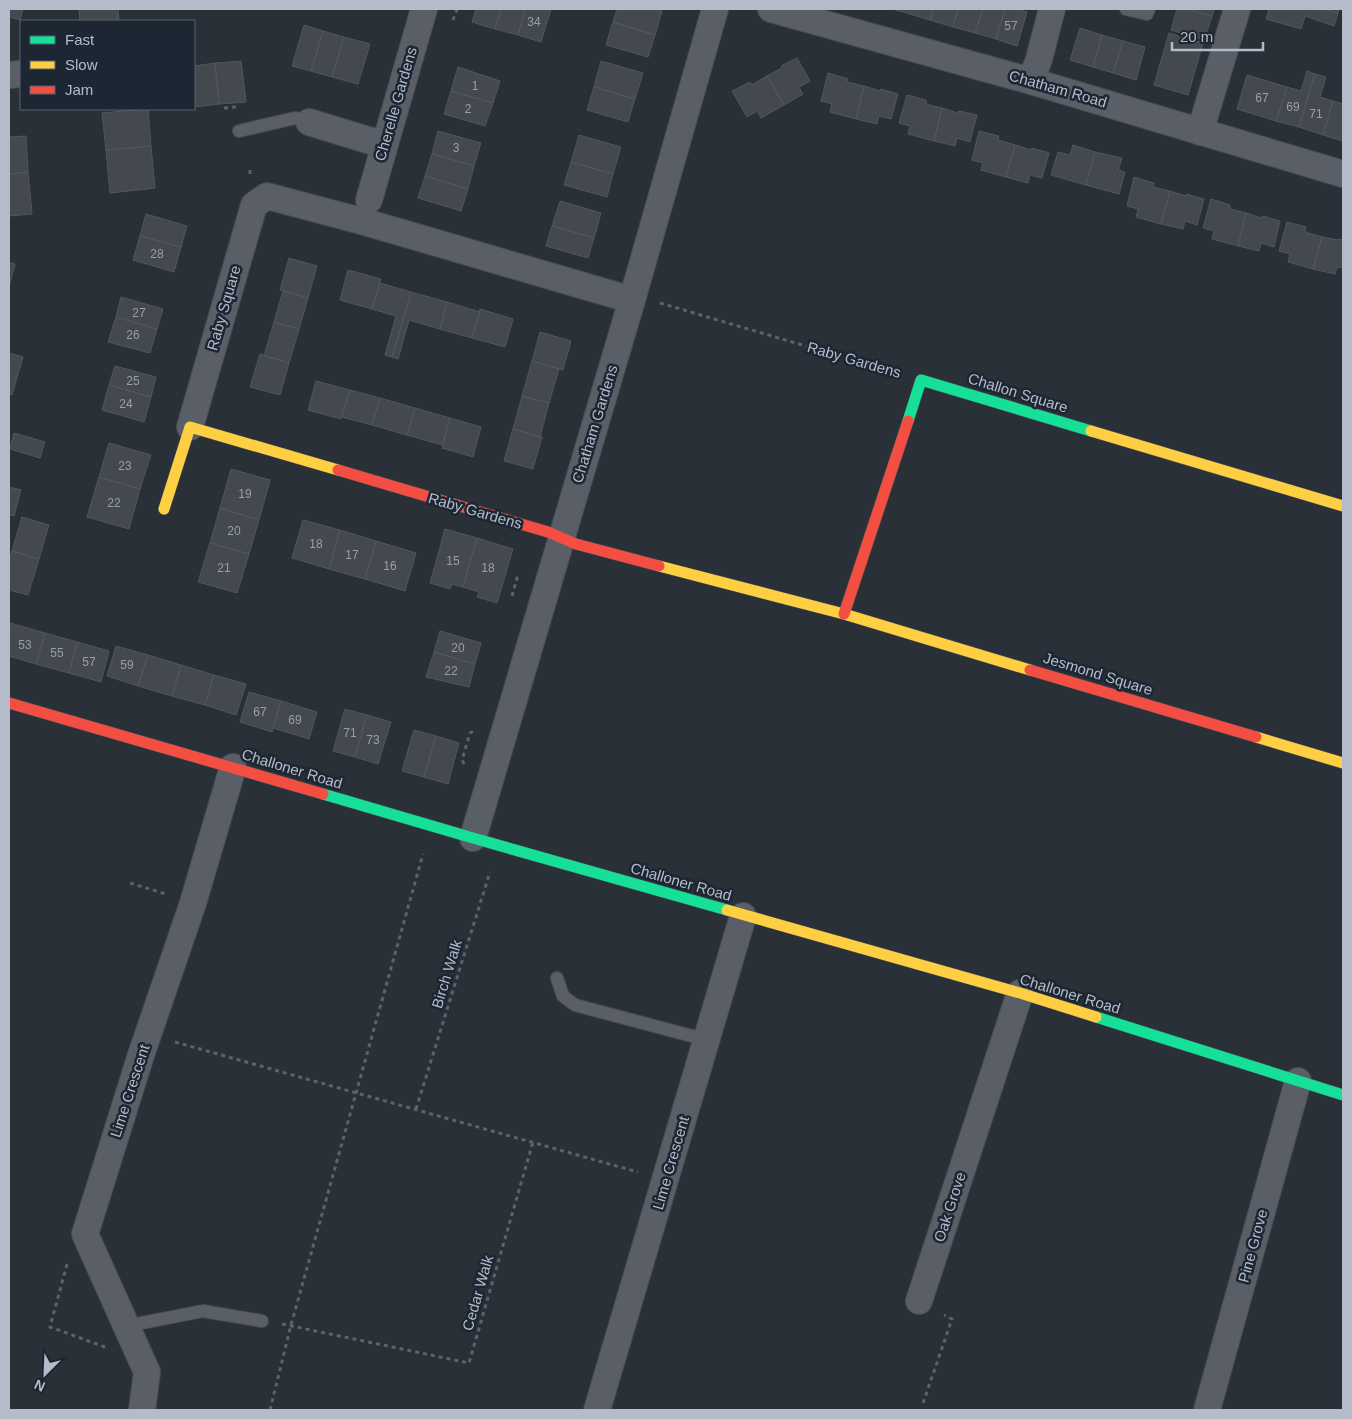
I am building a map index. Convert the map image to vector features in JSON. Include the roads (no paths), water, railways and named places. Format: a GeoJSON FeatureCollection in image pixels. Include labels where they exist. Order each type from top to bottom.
{"type":"FeatureCollection","features":[{"type":"Feature","properties":{"kind":"street","name":"Cherelle Gardens"},"geometry":{"type":"LineString","coordinates":[[369,200],[424,9]]}},
{"type":"Feature","properties":{"kind":"street","name":"Chatham Gardens"},"geometry":{"type":"LineString","coordinates":[[473,838],[632,300],[715,9]]}},
{"type":"Feature","properties":{"kind":"street"},"geometry":{"type":"LineString","coordinates":[[1031,81],[1039,59],[1052,9]]}},
{"type":"Feature","properties":{"kind":"street"},"geometry":{"type":"LineString","coordinates":[[1200,132],[1236,9]]}},
{"type":"Feature","properties":{"kind":"street","name":"Chatham Road"},"geometry":{"type":"LineString","coordinates":[[776,10],[1031,81],[1343,174]]}},
{"type":"Feature","properties":{"kind":"street"},"geometry":{"type":"LineString","coordinates":[[309,122],[384,145]]}},
{"type":"Feature","properties":{"kind":"street","name":"Raby Square"},"geometry":{"type":"LineString","coordinates":[[190,427],[254,206],[267,196],[364,222],[632,300]]}},
{"type":"Feature","properties":{"kind":"street","name":"Challon Square"},"geometry":{"type":"LineString","coordinates":[[844,614],[920,380],[1343,506]]}},
{"type":"Feature","properties":{"kind":"street"},"geometry":{"type":"LineString","coordinates":[[164,509],[190,427]]}},
{"type":"Feature","properties":{"kind":"street","name":"Raby Gardens"},"geometry":{"type":"LineString","coordinates":[[190,427],[548,532],[576,544],[844,614]]}},
{"type":"Feature","properties":{"kind":"street","name":"Jesmond Square"},"geometry":{"type":"LineString","coordinates":[[844,614],[1343,762]]}},
{"type":"Feature","properties":{"kind":"street","name":"Challoner Road"},"geometry":{"type":"LineString","coordinates":[[9,703],[499,846],[1020,994],[1343,1095]]}},
{"type":"Feature","properties":{"kind":"street","name":"Lime Crescent"},"geometry":{"type":"LineString","coordinates":[[130,1335],[85,1234],[148,1035],[193,903],[233,767]]}},
{"type":"Feature","properties":{"kind":"street","name":"Lime Crescent"},"geometry":{"type":"LineString","coordinates":[[598,1410],[743,916]]}},
{"type":"Feature","properties":{"kind":"street","name":"Oak Grove"},"geometry":{"type":"LineString","coordinates":[[920,1302],[1020,994]]}},
{"type":"Feature","properties":{"kind":"street","name":"Pine Grove"},"geometry":{"type":"LineString","coordinates":[[1207,1410],[1298,1081]]}},
{"type":"Feature","properties":{"kind":"street"},"geometry":{"type":"LineString","coordinates":[[130,1335],[147,1372],[142,1410]]}},
{"type":"Feature","properties":{"kind":"lane"},"geometry":{"type":"LineString","coordinates":[[1126,9],[1147,14],[1149,9]]}},
{"type":"Feature","properties":{"kind":"lane"},"geometry":{"type":"LineString","coordinates":[[239,131],[295,118],[309,122]]}},
{"type":"Feature","properties":{"kind":"lane"},"geometry":{"type":"LineString","coordinates":[[557,978],[563,996],[576,1005],[707,1040]]}},
{"type":"Feature","properties":{"kind":"lane"},"geometry":{"type":"LineString","coordinates":[[130,1335],[203,1311],[262,1321]]}}]}
